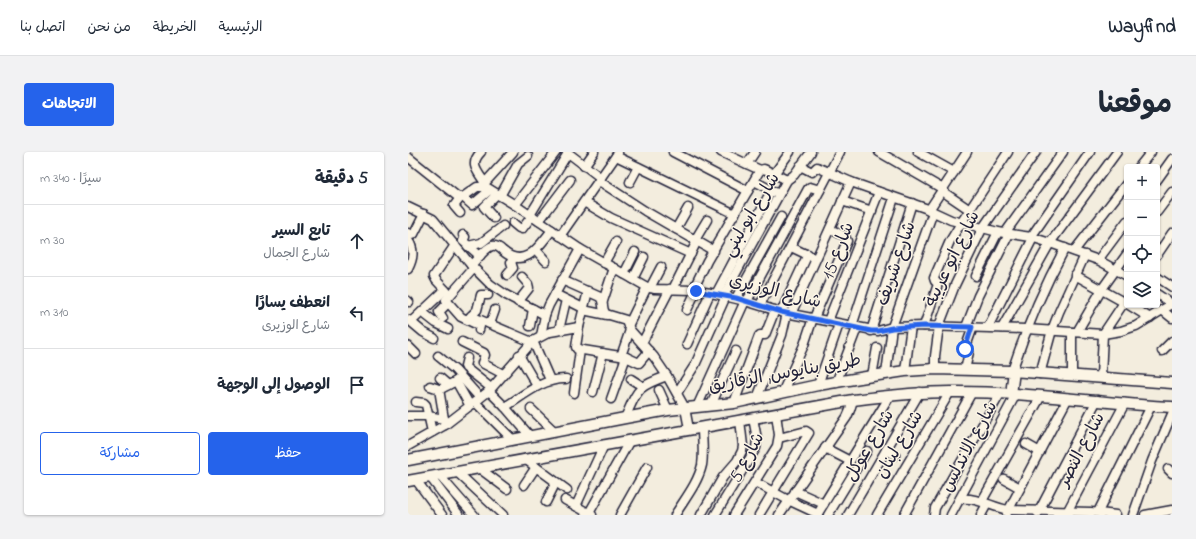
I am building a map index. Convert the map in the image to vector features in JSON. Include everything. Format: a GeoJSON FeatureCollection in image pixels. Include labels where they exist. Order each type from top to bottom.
{"type":"FeatureCollection","features":[{"type":"Feature","properties":{"kind":"main road","name":"طريق بنايوس, الزقازيق"},"geometry":{"type":"LineString","coordinates":[[408,460],[668,410],[734,403],[836,382],[905,371],[935,369],[1013,371],[1172,383]]}},
{"type":"Feature","properties":{"kind":"main road"},"geometry":{"type":"LineString","coordinates":[[1013,371],[1014,394]]}},
{"type":"Feature","properties":{"kind":"main road","name":"طريق بنايوس, الزقازيق"},"geometry":{"type":"LineString","coordinates":[[412,481],[525,459],[853,400],[920,392],[1014,394],[1172,407]]}},
{"type":"Feature","properties":{"kind":"street"},"geometry":{"type":"LineString","coordinates":[[481,152],[475,160],[475,167],[491,190]]}},
{"type":"Feature","properties":{"kind":"street"},"geometry":{"type":"LineString","coordinates":[[494,218],[484,207],[491,190],[513,152]]}},
{"type":"Feature","properties":{"kind":"street"},"geometry":{"type":"LineString","coordinates":[[516,205],[556,152]]}},
{"type":"Feature","properties":{"kind":"street"},"geometry":{"type":"LineString","coordinates":[[584,166],[594,152]]}},
{"type":"Feature","properties":{"kind":"street"},"geometry":{"type":"LineString","coordinates":[[673,152],[748,191]]}},
{"type":"Feature","properties":{"kind":"street"},"geometry":{"type":"LineString","coordinates":[[721,152],[760,170],[764,169],[787,180]]}},
{"type":"Feature","properties":{"kind":"street"},"geometry":{"type":"LineString","coordinates":[[747,164],[755,152]]}},
{"type":"Feature","properties":{"kind":"street"},"geometry":{"type":"LineString","coordinates":[[774,174],[790,152]]}},
{"type":"Feature","properties":{"kind":"street","name":"شارع ابو لبني"},"geometry":{"type":"LineString","coordinates":[[719,294],[787,180],[794,175],[811,152]]}},
{"type":"Feature","properties":{"kind":"street"},"geometry":{"type":"LineString","coordinates":[[760,305],[840,152]]}},
{"type":"Feature","properties":{"kind":"street"},"geometry":{"type":"LineString","coordinates":[[879,152],[942,190],[970,210]]}},
{"type":"Feature","properties":{"kind":"street"},"geometry":{"type":"LineString","coordinates":[[918,152],[932,155],[954,172]]}},
{"type":"Feature","properties":{"kind":"street","name":"شارع شريف"},"geometry":{"type":"LineString","coordinates":[[886,374],[892,328],[931,211],[942,190],[967,152]]}},
{"type":"Feature","properties":{"kind":"street"},"geometry":{"type":"LineString","coordinates":[[924,326],[938,284],[934,278],[950,241],[1008,152]]}},
{"type":"Feature","properties":{"kind":"street","name":"شارع ابو عريبة"},"geometry":{"type":"LineString","coordinates":[[935,369],[935,356],[939,326],[955,285],[982,228],[1036,152]]}},
{"type":"Feature","properties":{"kind":"street"},"geometry":{"type":"LineString","coordinates":[[976,276],[1004,233],[1063,152]]}},
{"type":"Feature","properties":{"kind":"street"},"geometry":{"type":"LineString","coordinates":[[988,328],[1032,238],[1090,152]]}},
{"type":"Feature","properties":{"kind":"street"},"geometry":{"type":"LineString","coordinates":[[1002,328],[1050,243],[1117,152]]}},
{"type":"Feature","properties":{"kind":"street"},"geometry":{"type":"LineString","coordinates":[[1141,164],[1151,152]]}},
{"type":"Feature","properties":{"kind":"street"},"geometry":{"type":"LineString","coordinates":[[534,218],[569,153],[600,179],[676,229],[714,251]]}},
{"type":"Feature","properties":{"kind":"street"},"geometry":{"type":"LineString","coordinates":[[560,236],[618,154],[638,167],[734,214]]}},
{"type":"Feature","properties":{"kind":"street"},"geometry":{"type":"LineString","coordinates":[[408,157],[472,205],[491,190],[528,156]]}},
{"type":"Feature","properties":{"kind":"street"},"geometry":{"type":"LineString","coordinates":[[1160,176],[1172,159]]}},
{"type":"Feature","properties":{"kind":"street"},"geometry":{"type":"LineString","coordinates":[[800,166],[812,172],[817,167],[851,182],[961,223],[1032,238],[1074,251],[1098,260],[1124,274]]}},
{"type":"Feature","properties":{"kind":"street"},"geometry":{"type":"LineString","coordinates":[[630,182],[638,167]]}},
{"type":"Feature","properties":{"kind":"street"},"geometry":{"type":"LineString","coordinates":[[687,310],[694,290],[714,251],[760,170]]}},
{"type":"Feature","properties":{"kind":"street"},"geometry":{"type":"LineString","coordinates":[[513,223],[522,229],[570,180]]}},
{"type":"Feature","properties":{"kind":"street"},"geometry":{"type":"LineString","coordinates":[[754,181],[779,195]]}},
{"type":"Feature","properties":{"kind":"street"},"geometry":{"type":"LineString","coordinates":[[734,403],[759,336],[765,335],[784,312],[816,259],[851,182]]}},
{"type":"Feature","properties":{"kind":"street"},"geometry":{"type":"LineString","coordinates":[[460,213],[454,206],[462,197],[477,187],[491,190]]}},
{"type":"Feature","properties":{"kind":"street"},"geometry":{"type":"LineString","coordinates":[[696,407],[746,301],[808,189],[810,187],[820,190]]}},
{"type":"Feature","properties":{"kind":"street"},"geometry":{"type":"LineString","coordinates":[[1074,251],[1124,187]]}},
{"type":"Feature","properties":{"kind":"street","name":"شارع الوزيرى"},"geometry":{"type":"LineString","coordinates":[[491,190],[516,205],[580,249],[649,287],[694,290],[719,294],[784,312],[871,331],[911,326],[939,326],[1052,330],[1103,334],[1121,331],[1136,326],[1172,304],[1160,296]]}},
{"type":"Feature","properties":{"kind":"street"},"geometry":{"type":"LineString","coordinates":[[687,344],[719,294],[771,190]]}},
{"type":"Feature","properties":{"kind":"street","name":"شارع 15"},"geometry":{"type":"LineString","coordinates":[[828,321],[879,192]]}},
{"type":"Feature","properties":{"kind":"street"},"geometry":{"type":"LineString","coordinates":[[1160,208],[1172,192]]}},
{"type":"Feature","properties":{"kind":"street"},"geometry":{"type":"LineString","coordinates":[[836,382],[894,198]]}},
{"type":"Feature","properties":{"kind":"street"},"geometry":{"type":"LineString","coordinates":[[842,201],[872,211]]}},
{"type":"Feature","properties":{"kind":"street"},"geometry":{"type":"LineString","coordinates":[[584,202],[611,218],[691,254]]}},
{"type":"Feature","properties":{"kind":"street"},"geometry":{"type":"LineString","coordinates":[[871,331],[912,204]]}},
{"type":"Feature","properties":{"kind":"street"},"geometry":{"type":"LineString","coordinates":[[408,207],[433,219],[473,267],[490,284],[518,302],[533,310],[545,314]]}},
{"type":"Feature","properties":{"kind":"street"},"geometry":{"type":"LineString","coordinates":[[676,229],[688,208]]}},
{"type":"Feature","properties":{"kind":"street"},"geometry":{"type":"LineString","coordinates":[[408,233],[412,235],[414,234],[424,214]]}},
{"type":"Feature","properties":{"kind":"street"},"geometry":{"type":"LineString","coordinates":[[736,298],[781,218]]}},
{"type":"Feature","properties":{"kind":"street"},"geometry":{"type":"LineString","coordinates":[[642,343],[691,254],[707,220]]}},
{"type":"Feature","properties":{"kind":"street"},"geometry":{"type":"LineString","coordinates":[[1098,260],[1124,225]]}},
{"type":"Feature","properties":{"kind":"street"},"geometry":{"type":"LineString","coordinates":[[468,246],[481,243],[503,226]]}},
{"type":"Feature","properties":{"kind":"street"},"geometry":{"type":"LineString","coordinates":[[782,393],[804,345],[813,318],[847,239],[845,236],[830,229]]}},
{"type":"Feature","properties":{"kind":"street"},"geometry":{"type":"LineString","coordinates":[[443,318],[439,312],[447,297],[490,246],[496,246],[514,258],[525,257],[536,250],[552,230]]}},
{"type":"Feature","properties":{"kind":"street"},"geometry":{"type":"LineString","coordinates":[[965,370],[969,352],[965,349],[969,327],[978,296],[1004,233]]}},
{"type":"Feature","properties":{"kind":"street"},"geometry":{"type":"LineString","coordinates":[[1160,251],[1172,234]]}},
{"type":"Feature","properties":{"kind":"street"},"geometry":{"type":"LineString","coordinates":[[463,235],[465,237],[462,240],[480,256]]}},
{"type":"Feature","properties":{"kind":"street"},"geometry":{"type":"LineString","coordinates":[[408,240],[412,247],[413,254],[408,269]]}},
{"type":"Feature","properties":{"kind":"street"},"geometry":{"type":"LineString","coordinates":[[604,263],[616,242]]}},
{"type":"Feature","properties":{"kind":"street"},"geometry":{"type":"LineString","coordinates":[[455,245],[434,276],[460,316],[469,317],[490,324],[532,341],[550,380]]}},
{"type":"Feature","properties":{"kind":"street"},"geometry":{"type":"LineString","coordinates":[[791,247],[816,259]]}},
{"type":"Feature","properties":{"kind":"street"},"geometry":{"type":"LineString","coordinates":[[1013,371],[1026,329],[1038,301],[1065,248]]}},
{"type":"Feature","properties":{"kind":"street"},"geometry":{"type":"LineString","coordinates":[[541,336],[545,314],[580,249]]}},
{"type":"Feature","properties":{"kind":"street"},"geometry":{"type":"LineString","coordinates":[[536,250],[546,261]]}},
{"type":"Feature","properties":{"kind":"street"},"geometry":{"type":"LineString","coordinates":[[624,274],[636,252]]}},
{"type":"Feature","properties":{"kind":"street"},"geometry":{"type":"LineString","coordinates":[[757,398],[782,335],[784,312],[808,254]]}},
{"type":"Feature","properties":{"kind":"street"},"geometry":{"type":"LineString","coordinates":[[1040,374],[1052,330],[1084,255]]}},
{"type":"Feature","properties":{"kind":"street"},"geometry":{"type":"LineString","coordinates":[[507,275],[514,268],[511,262],[514,258]]}},
{"type":"Feature","properties":{"kind":"street"},"geometry":{"type":"LineString","coordinates":[[633,279],[644,258]]}},
{"type":"Feature","properties":{"kind":"street"},"geometry":{"type":"LineString","coordinates":[[1072,376],[1075,332],[1102,289],[1124,258]]}},
{"type":"Feature","properties":{"kind":"street"},"geometry":{"type":"LineString","coordinates":[[611,399],[624,356],[629,328],[649,287],[661,267]]}},
{"type":"Feature","properties":{"kind":"street"},"geometry":{"type":"LineString","coordinates":[[607,316],[604,311],[603,301],[614,268]]}},
{"type":"Feature","properties":{"kind":"street"},"geometry":{"type":"LineString","coordinates":[[1075,274],[1124,300]]}},
{"type":"Feature","properties":{"kind":"street"},"geometry":{"type":"LineString","coordinates":[[518,302],[529,288],[528,284],[522,277]]}},
{"type":"Feature","properties":{"kind":"street"},"geometry":{"type":"LineString","coordinates":[[1160,278],[1171,283]]}},
{"type":"Feature","properties":{"kind":"street"},"geometry":{"type":"LineString","coordinates":[[562,280],[600,297],[603,301]]}},
{"type":"Feature","properties":{"kind":"street"},"geometry":{"type":"LineString","coordinates":[[588,292],[576,346],[580,350],[624,356],[639,363],[649,351]]}},
{"type":"Feature","properties":{"kind":"street"},"geometry":{"type":"LineString","coordinates":[[555,294],[583,309],[626,320],[629,328],[649,351],[677,393],[684,408],[689,429]]}},
{"type":"Feature","properties":{"kind":"street"},"geometry":{"type":"LineString","coordinates":[[677,393],[695,365],[719,294]]}},
{"type":"Feature","properties":{"kind":"street"},"geometry":{"type":"LineString","coordinates":[[469,317],[478,309],[481,295],[488,295]]}},
{"type":"Feature","properties":{"kind":"street"},"geometry":{"type":"LineString","coordinates":[[434,338],[423,332],[409,321],[447,297]]}},
{"type":"Feature","properties":{"kind":"street"},"geometry":{"type":"LineString","coordinates":[[559,330],[566,300]]}},
{"type":"Feature","properties":{"kind":"street"},"geometry":{"type":"LineString","coordinates":[[1100,377],[1103,334],[1124,306]]}},
{"type":"Feature","properties":{"kind":"street"},"geometry":{"type":"LineString","coordinates":[[1136,308],[1150,318]]}},
{"type":"Feature","properties":{"kind":"street"},"geometry":{"type":"LineString","coordinates":[[490,324],[495,310]]}},
{"type":"Feature","properties":{"kind":"street"},"geometry":{"type":"LineString","coordinates":[[530,326],[533,310]]}},
{"type":"Feature","properties":{"kind":"street"},"geometry":{"type":"LineString","coordinates":[[1162,310],[1172,318]]}},
{"type":"Feature","properties":{"kind":"street"},"geometry":{"type":"LineString","coordinates":[[422,312],[437,324],[448,329]]}},
{"type":"Feature","properties":{"kind":"street"},"geometry":{"type":"LineString","coordinates":[[469,317],[479,326],[479,330]]}},
{"type":"Feature","properties":{"kind":"street"},"geometry":{"type":"LineString","coordinates":[[818,386],[839,324]]}},
{"type":"Feature","properties":{"kind":"street"},"geometry":{"type":"LineString","coordinates":[[905,371],[911,326]]}},
{"type":"Feature","properties":{"kind":"street"},"geometry":{"type":"LineString","coordinates":[[408,446],[432,432],[444,422],[475,402],[490,389],[532,341],[541,336],[559,330],[579,327]]}},
{"type":"Feature","properties":{"kind":"street"},"geometry":{"type":"LineString","coordinates":[[1162,351],[1172,341]]}},
{"type":"Feature","properties":{"kind":"street"},"geometry":{"type":"LineString","coordinates":[[462,342],[484,353],[485,356],[482,363],[503,374]]}},
{"type":"Feature","properties":{"kind":"street"},"geometry":{"type":"LineString","coordinates":[[408,346],[416,354]]}},
{"type":"Feature","properties":{"kind":"street"},"geometry":{"type":"LineString","coordinates":[[872,376],[877,348]]}},
{"type":"Feature","properties":{"kind":"street"},"geometry":{"type":"LineString","coordinates":[[574,393],[580,350]]}},
{"type":"Feature","properties":{"kind":"street"},"geometry":{"type":"LineString","coordinates":[[711,405],[736,351]]}},
{"type":"Feature","properties":{"kind":"street"},"geometry":{"type":"LineString","coordinates":[[593,392],[603,353]]}},
{"type":"Feature","properties":{"kind":"street"},"geometry":{"type":"LineString","coordinates":[[519,355],[537,386]]}},
{"type":"Feature","properties":{"kind":"street"},"geometry":{"type":"LineString","coordinates":[[438,356],[459,379],[475,402],[512,439]]}},
{"type":"Feature","properties":{"kind":"street"},"geometry":{"type":"LineString","coordinates":[[468,358],[465,366],[466,368],[490,389],[530,436]]}},
{"type":"Feature","properties":{"kind":"street"},"geometry":{"type":"LineString","coordinates":[[625,418],[634,398],[642,386],[667,376]]}},
{"type":"Feature","properties":{"kind":"street"},"geometry":{"type":"LineString","coordinates":[[440,378],[448,385]]}},
{"type":"Feature","properties":{"kind":"street"},"geometry":{"type":"LineString","coordinates":[[439,390],[459,379]]}},
{"type":"Feature","properties":{"kind":"street"},"geometry":{"type":"LineString","coordinates":[[459,379],[475,402]]}},
{"type":"Feature","properties":{"kind":"street"},"geometry":{"type":"LineString","coordinates":[[505,407],[537,386],[550,380],[566,379]]}},
{"type":"Feature","properties":{"kind":"street"},"geometry":{"type":"LineString","coordinates":[[630,379],[642,386]]}},
{"type":"Feature","properties":{"kind":"street"},"geometry":{"type":"LineString","coordinates":[[430,386],[438,388],[439,390],[444,422]]}},
{"type":"Feature","properties":{"kind":"street"},"geometry":{"type":"LineString","coordinates":[[658,390],[668,410]]}},
{"type":"Feature","properties":{"kind":"street","name":"شارع عوكل"},"geometry":{"type":"LineString","coordinates":[[848,515],[920,392]]}},
{"type":"Feature","properties":{"kind":"street","name":"شارع لبنان"},"geometry":{"type":"LineString","coordinates":[[877,515],[950,392]]}},
{"type":"Feature","properties":{"kind":"street"},"geometry":{"type":"LineString","coordinates":[[904,515],[972,392]]}},
{"type":"Feature","properties":{"kind":"street"},"geometry":{"type":"LineString","coordinates":[[934,515],[935,508],[1000,394]]}},
{"type":"Feature","properties":{"kind":"street","name":"شارع الاندلس"},"geometry":{"type":"LineString","coordinates":[[951,515],[976,475],[1014,394]]}},
{"type":"Feature","properties":{"kind":"street"},"geometry":{"type":"LineString","coordinates":[[755,482],[818,514],[890,396]]}},
{"type":"Feature","properties":{"kind":"street"},"geometry":{"type":"LineString","coordinates":[[982,515],[985,503],[1041,396]]}},
{"type":"Feature","properties":{"kind":"street"},"geometry":{"type":"LineString","coordinates":[[1007,512],[1068,398]]}},
{"type":"Feature","properties":{"kind":"street"},"geometry":{"type":"LineString","coordinates":[[781,515],[788,500],[847,417],[853,400]]}},
{"type":"Feature","properties":{"kind":"street"},"geometry":{"type":"LineString","coordinates":[[1039,513],[1097,400]]}},
{"type":"Feature","properties":{"kind":"street"},"geometry":{"type":"LineString","coordinates":[[416,402],[425,404],[432,432]]}},
{"type":"Feature","properties":{"kind":"street","name":"شارع النصر"},"geometry":{"type":"LineString","coordinates":[[1067,513],[1125,403]]}},
{"type":"Feature","properties":{"kind":"street"},"geometry":{"type":"LineString","coordinates":[[1098,513],[1151,406]]}},
{"type":"Feature","properties":{"kind":"street"},"geometry":{"type":"LineString","coordinates":[[530,409],[554,431]]}},
{"type":"Feature","properties":{"kind":"street","name":"شارع 5"},"geometry":{"type":"LineString","coordinates":[[734,515],[777,446],[779,438],[776,414]]}},
{"type":"Feature","properties":{"kind":"street"},"geometry":{"type":"LineString","coordinates":[[1133,515],[1152,461],[1172,414]]}},
{"type":"Feature","properties":{"kind":"street"},"geometry":{"type":"LineString","coordinates":[[408,416],[428,416],[444,422]]}},
{"type":"Feature","properties":{"kind":"street"},"geometry":{"type":"LineString","coordinates":[[715,515],[756,448],[757,439],[753,418]]}},
{"type":"Feature","properties":{"kind":"street"},"geometry":{"type":"LineString","coordinates":[[701,515],[723,477],[737,460],[742,451],[744,446],[740,420]]}},
{"type":"Feature","properties":{"kind":"street"},"geometry":{"type":"LineString","coordinates":[[675,515],[697,479],[702,466],[702,427]]}},
{"type":"Feature","properties":{"kind":"street"},"geometry":{"type":"LineString","coordinates":[[759,515],[808,433],[779,438]]}},
{"type":"Feature","properties":{"kind":"street"},"geometry":{"type":"LineString","coordinates":[[565,500],[590,514],[630,440]]}},
{"type":"Feature","properties":{"kind":"street"},"geometry":{"type":"LineString","coordinates":[[1026,444],[1040,452]]}},
{"type":"Feature","properties":{"kind":"street"},"geometry":{"type":"LineString","coordinates":[[576,506],[604,445]]}},
{"type":"Feature","properties":{"kind":"street"},"geometry":{"type":"LineString","coordinates":[[825,448],[850,461]]}},
{"type":"Feature","properties":{"kind":"street"},"geometry":{"type":"LineString","coordinates":[[886,450],[895,455]]}},
{"type":"Feature","properties":{"kind":"street"},"geometry":{"type":"LineString","coordinates":[[828,515],[867,451]]}},
{"type":"Feature","properties":{"kind":"street"},"geometry":{"type":"LineString","coordinates":[[525,459],[567,490]]}},
{"type":"Feature","properties":{"kind":"street"},"geometry":{"type":"LineString","coordinates":[[524,486],[536,467]]}},
{"type":"Feature","properties":{"kind":"street"},"geometry":{"type":"LineString","coordinates":[[620,515],[647,467]]}},
{"type":"Feature","properties":{"kind":"street"},"geometry":{"type":"LineString","coordinates":[[479,468],[508,489]]}},
{"type":"Feature","properties":{"kind":"street"},"geometry":{"type":"LineString","coordinates":[[457,472],[503,515]]}},
{"type":"Feature","properties":{"kind":"street"},"geometry":{"type":"LineString","coordinates":[[434,476],[459,515]]}},
{"type":"Feature","properties":{"kind":"street"},"geometry":{"type":"LineString","coordinates":[[434,476],[474,515]]}},
{"type":"Feature","properties":{"kind":"street"},"geometry":{"type":"LineString","coordinates":[[1004,479],[1020,488]]}},
{"type":"Feature","properties":{"kind":"street"},"geometry":{"type":"LineString","coordinates":[[412,481],[442,515]]}},
{"type":"Feature","properties":{"kind":"street"},"geometry":{"type":"LineString","coordinates":[[546,502],[556,482]]}},
{"type":"Feature","properties":{"kind":"street"},"geometry":{"type":"LineString","coordinates":[[795,491],[824,504]]}},
{"type":"Feature","properties":{"kind":"street"},"geometry":{"type":"LineString","coordinates":[[960,499],[974,499],[1007,512],[1098,513],[1116,515]]}},
{"type":"Feature","properties":{"kind":"street"},"geometry":{"type":"LineString","coordinates":[[1145,515],[1171,509]]}},
{"type":"Feature","properties":{"kind":"route"},"geometry":{"type":"LineString","coordinates":[[696,291],[745,300],[781,312],[871,331],[924,326],[972,327],[965,349]]}}]}
